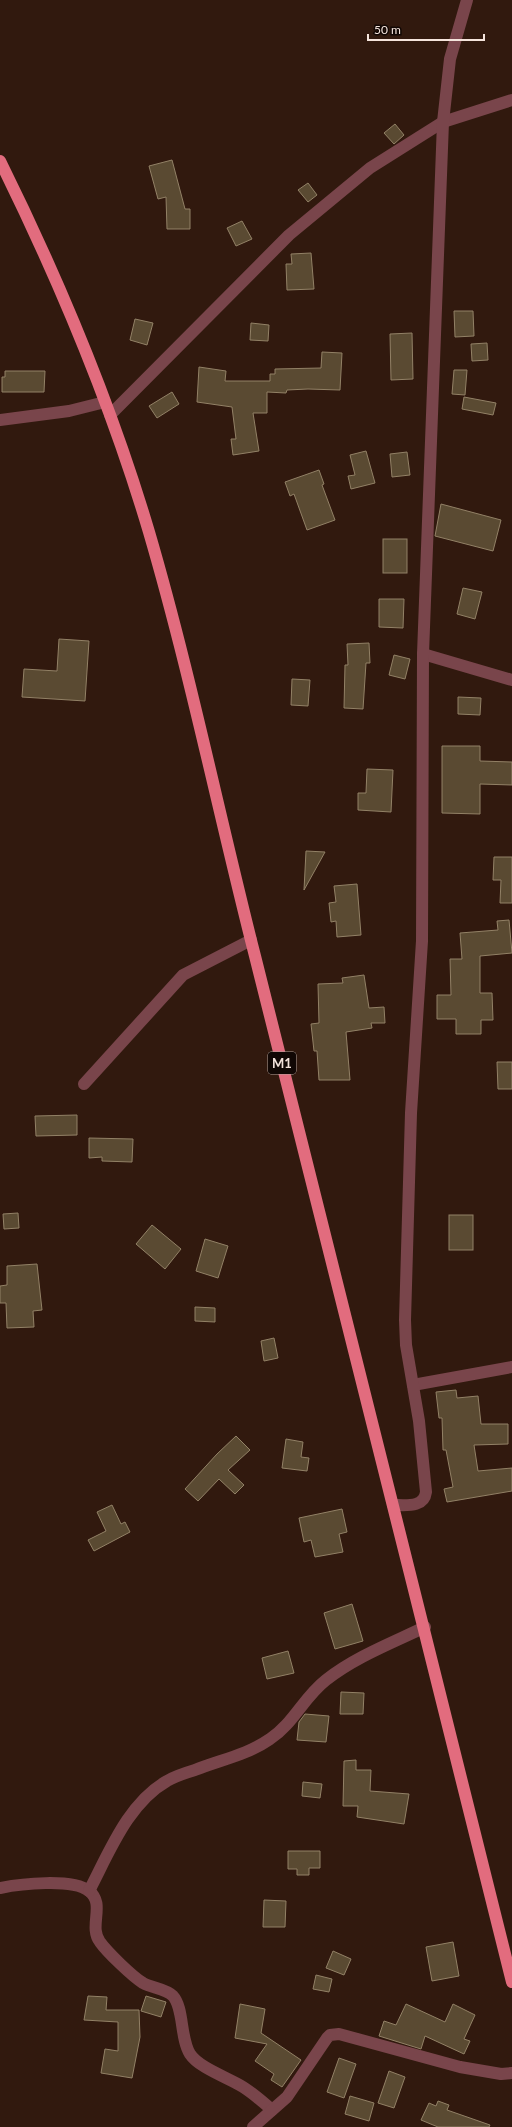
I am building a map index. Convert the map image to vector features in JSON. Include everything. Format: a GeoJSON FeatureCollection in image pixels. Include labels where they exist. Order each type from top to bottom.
{"type":"FeatureCollection","features":[{"type":"Feature","properties":{"kind":"highway","name":"M1"},"geometry":{"type":"LineString","coordinates":[[0,161],[37,237],[105,402],[148,530],[183,656],[251,940],[425,1627],[512,1982]]}},
{"type":"Feature","properties":{"kind":"street"},"geometry":{"type":"LineString","coordinates":[[393,1505],[419,1504],[423,1501],[426,1495],[413,1385],[406,1345],[405,1297],[411,1113],[422,941],[423,654],[443,122],[450,59],[467,0]]}},
{"type":"Feature","properties":{"kind":"street"},"geometry":{"type":"LineString","coordinates":[[110,415],[289,235],[370,168],[443,122],[512,100]]}},
{"type":"Feature","properties":{"kind":"street"},"geometry":{"type":"LineString","coordinates":[[0,420],[69,411],[105,402]]}},
{"type":"Feature","properties":{"kind":"street"},"geometry":{"type":"LineString","coordinates":[[423,654],[512,680]]}},
{"type":"Feature","properties":{"kind":"street"},"geometry":{"type":"LineString","coordinates":[[84,1084],[183,975],[251,940]]}},
{"type":"Feature","properties":{"kind":"street"},"geometry":{"type":"LineString","coordinates":[[413,1385],[512,1367]]}},
{"type":"Feature","properties":{"kind":"street"},"geometry":{"type":"LineString","coordinates":[[90,1891],[125,1825],[137,1806],[151,1793],[167,1781],[204,1766],[242,1754],[263,1744],[278,1733],[309,1695],[326,1680],[351,1664],[425,1627]]}},
{"type":"Feature","properties":{"kind":"street"},"geometry":{"type":"LineString","coordinates":[[0,1888],[24,1884],[46,1883],[79,1886],[90,1891],[97,1904],[95,1927],[99,1942],[131,1974],[142,1982],[173,1996],[177,2004],[184,2043],[191,2056],[211,2070],[245,2088],[272,2110]]}},
{"type":"Feature","properties":{"kind":"street"},"geometry":{"type":"LineString","coordinates":[[253,2127],[287,2097],[327,2038],[334,2034],[339,2034],[460,2067],[501,2074],[512,2072]]}},
{"type":"Feature","properties":{"kind":"building"},"geometry":{"type":"Polygon","coordinates":[[[395,124],[404,135],[394,144],[384,133],[395,124]]]}},
{"type":"Feature","properties":{"kind":"building"},"geometry":{"type":"Polygon","coordinates":[[[172,160],[185,209],[190,209],[190,229],[167,229],[166,197],[158,199],[149,166],[172,160]]]}},
{"type":"Feature","properties":{"kind":"building"},"geometry":{"type":"Polygon","coordinates":[[[308,183],[317,195],[308,202],[298,190],[308,183]]]}},
{"type":"Feature","properties":{"kind":"building"},"geometry":{"type":"Polygon","coordinates":[[[242,221],[252,239],[236,246],[227,228],[242,221]]]}},
{"type":"Feature","properties":{"kind":"building"},"geometry":{"type":"Polygon","coordinates":[[[311,253],[314,289],[287,290],[286,264],[292,264],[291,254],[311,253]]]}},
{"type":"Feature","properties":{"kind":"building"},"geometry":{"type":"Polygon","coordinates":[[[454,311],[473,311],[474,336],[455,337],[454,311]]]}},
{"type":"Feature","properties":{"kind":"building"},"geometry":{"type":"Polygon","coordinates":[[[135,319],[153,323],[147,345],[130,340],[135,319]]]}},
{"type":"Feature","properties":{"kind":"building"},"geometry":{"type":"Polygon","coordinates":[[[251,323],[269,325],[268,341],[250,340],[251,323]]]}},
{"type":"Feature","properties":{"kind":"building"},"geometry":{"type":"Polygon","coordinates":[[[412,333],[413,379],[391,380],[390,334],[412,333]]]}},
{"type":"Feature","properties":{"kind":"building"},"geometry":{"type":"Polygon","coordinates":[[[487,343],[488,360],[472,361],[471,344],[487,343]]]}},
{"type":"Feature","properties":{"kind":"building"},"geometry":{"type":"Polygon","coordinates":[[[322,352],[342,353],[340,390],[308,389],[287,390],[286,393],[267,392],[267,413],[253,413],[259,451],[233,455],[231,439],[236,439],[232,407],[197,402],[199,367],[226,371],[225,381],[270,381],[270,374],[275,374],[275,369],[321,368],[322,352]]]}},
{"type":"Feature","properties":{"kind":"building"},"geometry":{"type":"Polygon","coordinates":[[[454,370],[467,370],[465,395],[452,394],[454,370]]]}},
{"type":"Feature","properties":{"kind":"building"},"geometry":{"type":"Polygon","coordinates":[[[5,371],[45,371],[44,392],[2,392],[2,377],[5,377],[5,371]]]}},
{"type":"Feature","properties":{"kind":"building"},"geometry":{"type":"Polygon","coordinates":[[[172,392],[179,404],[157,418],[149,406],[172,392]]]}},
{"type":"Feature","properties":{"kind":"building"},"geometry":{"type":"Polygon","coordinates":[[[464,397],[496,403],[493,415],[462,409],[464,397]]]}},
{"type":"Feature","properties":{"kind":"building"},"geometry":{"type":"Polygon","coordinates":[[[366,451],[375,483],[351,489],[348,476],[355,475],[350,455],[366,451]]]}},
{"type":"Feature","properties":{"kind":"building"},"geometry":{"type":"Polygon","coordinates":[[[407,452],[410,475],[392,477],[390,454],[407,452]]]}},
{"type":"Feature","properties":{"kind":"building"},"geometry":{"type":"Polygon","coordinates":[[[319,470],[324,484],[322,485],[335,520],[307,530],[294,494],[290,496],[285,482],[319,470]]]}},
{"type":"Feature","properties":{"kind":"building"},"geometry":{"type":"Polygon","coordinates":[[[441,504],[501,520],[493,551],[435,536],[441,504]]]}},
{"type":"Feature","properties":{"kind":"building"},"geometry":{"type":"Polygon","coordinates":[[[383,539],[407,539],[407,573],[383,573],[383,539]]]}},
{"type":"Feature","properties":{"kind":"building"},"geometry":{"type":"Polygon","coordinates":[[[463,588],[482,592],[475,619],[457,614],[463,588]]]}},
{"type":"Feature","properties":{"kind":"building"},"geometry":{"type":"Polygon","coordinates":[[[379,599],[404,599],[403,628],[379,627],[379,599]]]}},
{"type":"Feature","properties":{"kind":"building"},"geometry":{"type":"Polygon","coordinates":[[[59,639],[89,641],[85,701],[22,697],[24,669],[57,671],[59,639]]]}},
{"type":"Feature","properties":{"kind":"building"},"geometry":{"type":"Polygon","coordinates":[[[369,643],[370,663],[366,663],[363,709],[344,708],[345,665],[348,665],[347,644],[369,643]]]}},
{"type":"Feature","properties":{"kind":"building"},"geometry":{"type":"Polygon","coordinates":[[[394,655],[410,659],[405,679],[389,675],[394,655]]]}},
{"type":"Feature","properties":{"kind":"building"},"geometry":{"type":"Polygon","coordinates":[[[292,679],[310,680],[308,706],[291,705],[292,679]]]}},
{"type":"Feature","properties":{"kind":"building"},"geometry":{"type":"Polygon","coordinates":[[[458,697],[481,698],[480,715],[458,714],[458,697]]]}},
{"type":"Feature","properties":{"kind":"building"},"geometry":{"type":"Polygon","coordinates":[[[442,746],[480,746],[480,761],[512,762],[512,785],[480,784],[480,814],[442,813],[442,746]]]}},
{"type":"Feature","properties":{"kind":"building"},"geometry":{"type":"Polygon","coordinates":[[[367,769],[393,770],[391,812],[358,810],[358,793],[366,793],[367,769]]]}},
{"type":"Feature","properties":{"kind":"building"},"geometry":{"type":"Polygon","coordinates":[[[306,851],[325,852],[304,890],[306,851]]]}},
{"type":"Feature","properties":{"kind":"building"},"geometry":{"type":"Polygon","coordinates":[[[494,857],[512,857],[512,903],[500,903],[501,880],[493,880],[494,857]]]}},
{"type":"Feature","properties":{"kind":"building"},"geometry":{"type":"Polygon","coordinates":[[[357,884],[361,935],[337,937],[336,921],[331,922],[329,903],[336,902],[334,886],[357,884]]]}},
{"type":"Feature","properties":{"kind":"building"},"geometry":{"type":"Polygon","coordinates":[[[509,920],[512,953],[480,956],[480,993],[492,993],[493,1020],[481,1020],[481,1034],[456,1034],[456,1019],[437,1019],[437,995],[451,995],[450,959],[462,959],[460,933],[498,930],[497,921],[509,920]]]}},
{"type":"Feature","properties":{"kind":"building"},"geometry":{"type":"Polygon","coordinates":[[[364,975],[369,1008],[384,1007],[385,1023],[371,1023],[372,1028],[346,1032],[350,1080],[319,1080],[317,1051],[314,1051],[311,1024],[319,1023],[318,984],[343,983],[342,978],[364,975]]]}},
{"type":"Feature","properties":{"kind":"building"},"geometry":{"type":"Polygon","coordinates":[[[497,1062],[512,1062],[512,1089],[498,1089],[497,1062]]]}},
{"type":"Feature","properties":{"kind":"building"},"geometry":{"type":"Polygon","coordinates":[[[77,1115],[77,1135],[36,1136],[35,1116],[77,1115]]]}},
{"type":"Feature","properties":{"kind":"building"},"geometry":{"type":"Polygon","coordinates":[[[89,1138],[133,1139],[132,1162],[102,1161],[102,1157],[89,1158],[89,1138]]]}},
{"type":"Feature","properties":{"kind":"building"},"geometry":{"type":"Polygon","coordinates":[[[18,1213],[19,1228],[4,1229],[3,1214],[18,1213]]]}},
{"type":"Feature","properties":{"kind":"building"},"geometry":{"type":"Polygon","coordinates":[[[449,1215],[473,1215],[473,1250],[449,1250],[449,1215]]]}},
{"type":"Feature","properties":{"kind":"building"},"geometry":{"type":"Polygon","coordinates":[[[152,1225],[181,1249],[165,1269],[136,1244],[152,1225]]]}},
{"type":"Feature","properties":{"kind":"building"},"geometry":{"type":"Polygon","coordinates":[[[205,1239],[228,1246],[218,1278],[196,1271],[205,1239]]]}},
{"type":"Feature","properties":{"kind":"building"},"geometry":{"type":"Polygon","coordinates":[[[37,1264],[42,1310],[33,1311],[34,1327],[7,1328],[6,1303],[0,1303],[0,1286],[7,1285],[7,1266],[37,1264]]]}},
{"type":"Feature","properties":{"kind":"building"},"geometry":{"type":"Polygon","coordinates":[[[195,1307],[215,1308],[215,1322],[195,1321],[195,1307]]]}},
{"type":"Feature","properties":{"kind":"building"},"geometry":{"type":"Polygon","coordinates":[[[274,1338],[278,1358],[264,1361],[261,1341],[274,1338]]]}},
{"type":"Feature","properties":{"kind":"building"},"geometry":{"type":"Polygon","coordinates":[[[456,1390],[457,1398],[478,1396],[481,1424],[508,1424],[508,1444],[474,1445],[478,1471],[512,1468],[512,1491],[447,1502],[444,1489],[453,1487],[446,1450],[443,1450],[442,1418],[439,1418],[436,1392],[456,1390]]]}},
{"type":"Feature","properties":{"kind":"building"},"geometry":{"type":"Polygon","coordinates":[[[236,1436],[250,1450],[228,1470],[244,1485],[235,1494],[219,1479],[198,1501],[185,1489],[217,1454],[236,1436]]]}},
{"type":"Feature","properties":{"kind":"building"},"geometry":{"type":"Polygon","coordinates":[[[286,1439],[303,1442],[301,1457],[309,1458],[307,1471],[282,1468],[286,1439]]]}},
{"type":"Feature","properties":{"kind":"building"},"geometry":{"type":"Polygon","coordinates":[[[112,1505],[121,1524],[125,1522],[130,1532],[94,1551],[88,1540],[106,1531],[97,1512],[112,1505]]]}},
{"type":"Feature","properties":{"kind":"building"},"geometry":{"type":"Polygon","coordinates":[[[342,1509],[347,1532],[339,1534],[343,1552],[315,1557],[311,1540],[304,1542],[299,1518],[342,1509]]]}},
{"type":"Feature","properties":{"kind":"building"},"geometry":{"type":"Polygon","coordinates":[[[352,1604],[363,1641],[335,1649],[324,1613],[352,1604]]]}},
{"type":"Feature","properties":{"kind":"building"},"geometry":{"type":"Polygon","coordinates":[[[288,1651],[294,1673],[267,1679],[262,1658],[288,1651]]]}},
{"type":"Feature","properties":{"kind":"building"},"geometry":{"type":"Polygon","coordinates":[[[341,1692],[364,1693],[363,1714],[340,1714],[341,1692]]]}},
{"type":"Feature","properties":{"kind":"building"},"geometry":{"type":"Polygon","coordinates":[[[305,1714],[329,1716],[326,1742],[297,1740],[299,1722],[305,1714]]]}},
{"type":"Feature","properties":{"kind":"building"},"geometry":{"type":"Polygon","coordinates":[[[356,1760],[356,1770],[371,1770],[370,1791],[409,1794],[404,1824],[357,1817],[358,1806],[343,1806],[344,1761],[356,1760]]]}},
{"type":"Feature","properties":{"kind":"building"},"geometry":{"type":"Polygon","coordinates":[[[303,1782],[322,1784],[320,1798],[302,1796],[303,1782]]]}},
{"type":"Feature","properties":{"kind":"building"},"geometry":{"type":"Polygon","coordinates":[[[288,1851],[320,1851],[320,1868],[309,1868],[309,1875],[297,1875],[297,1869],[288,1869],[288,1851]]]}},
{"type":"Feature","properties":{"kind":"building"},"geometry":{"type":"Polygon","coordinates":[[[264,1900],[286,1901],[285,1927],[263,1927],[264,1900]]]}},
{"type":"Feature","properties":{"kind":"building"},"geometry":{"type":"Polygon","coordinates":[[[453,1942],[459,1976],[432,1981],[426,1947],[453,1942]]]}},
{"type":"Feature","properties":{"kind":"building"},"geometry":{"type":"Polygon","coordinates":[[[333,1951],[351,1959],[344,1975],[326,1968],[333,1951]]]}},
{"type":"Feature","properties":{"kind":"building"},"geometry":{"type":"Polygon","coordinates":[[[316,1975],[332,1979],[329,1992],[313,1989],[316,1975]]]}},
{"type":"Feature","properties":{"kind":"building"},"geometry":{"type":"Polygon","coordinates":[[[88,1996],[107,1997],[106,2010],[139,2010],[140,2037],[132,2078],[101,2073],[105,2049],[118,2051],[118,2022],[84,2020],[88,1996]]]}},
{"type":"Feature","properties":{"kind":"building"},"geometry":{"type":"Polygon","coordinates":[[[146,1996],[166,2002],[161,2017],[141,2011],[146,1996]]]}},
{"type":"Feature","properties":{"kind":"building"},"geometry":{"type":"Polygon","coordinates":[[[240,2004],[265,2009],[261,2033],[301,2060],[282,2087],[271,2080],[274,2074],[255,2061],[267,2044],[235,2038],[240,2004]]]}},
{"type":"Feature","properties":{"kind":"building"},"geometry":{"type":"Polygon","coordinates":[[[406,2004],[445,2022],[453,2004],[475,2015],[464,2039],[470,2041],[464,2054],[425,2036],[421,2049],[379,2036],[384,2021],[396,2025],[406,2004]]]}},
{"type":"Feature","properties":{"kind":"building"},"geometry":{"type":"Polygon","coordinates":[[[339,2058],[356,2064],[344,2098],[327,2092],[339,2058]]]}},
{"type":"Feature","properties":{"kind":"building"},"geometry":{"type":"Polygon","coordinates":[[[389,2071],[405,2077],[394,2108],[378,2103],[389,2071]]]}},
{"type":"Feature","properties":{"kind":"building"},"geometry":{"type":"Polygon","coordinates":[[[350,2096],[374,2103],[369,2121],[345,2114],[350,2096]]]}},
{"type":"Feature","properties":{"kind":"building"},"geometry":{"type":"Polygon","coordinates":[[[438,2101],[449,2105],[447,2110],[490,2125],[489,2127],[438,2127],[421,2120],[429,2103],[436,2106],[438,2101]]]}}]}
